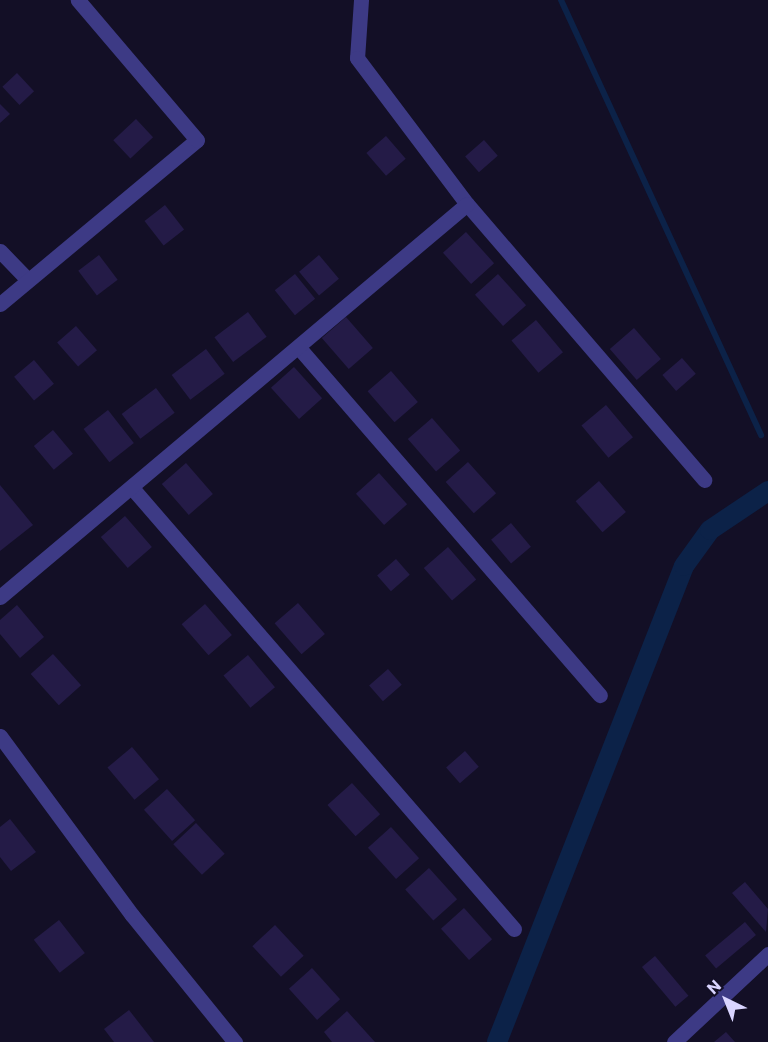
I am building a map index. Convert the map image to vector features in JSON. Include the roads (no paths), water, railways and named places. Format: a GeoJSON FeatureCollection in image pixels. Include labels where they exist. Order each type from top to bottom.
{"type":"FeatureCollection","features":[{"type":"Feature","properties":{"kind":"street"},"geometry":{"type":"LineString","coordinates":[[0,304],[197,140],[78,0]]}},
{"type":"Feature","properties":{"kind":"street"},"geometry":{"type":"LineString","coordinates":[[361,0],[357,58],[467,204],[704,480]]}},
{"type":"Feature","properties":{"kind":"street"},"geometry":{"type":"LineString","coordinates":[[0,597],[300,349],[467,204]]}},
{"type":"Feature","properties":{"kind":"street"},"geometry":{"type":"LineString","coordinates":[[0,250],[28,280]]}},
{"type":"Feature","properties":{"kind":"street"},"geometry":{"type":"LineString","coordinates":[[300,349],[600,695]]}},
{"type":"Feature","properties":{"kind":"street"},"geometry":{"type":"LineString","coordinates":[[133,489],[514,929]]}},
{"type":"Feature","properties":{"kind":"street"},"geometry":{"type":"LineString","coordinates":[[0,736],[132,915],[235,1042]]}},
{"type":"Feature","properties":{"kind":"street"},"geometry":{"type":"LineString","coordinates":[[674,1042],[768,954]]}},
{"type":"Feature","properties":{"kind":"waterway"},"geometry":{"type":"LineString","coordinates":[[561,0],[761,435]]}},
{"type":"Feature","properties":{"kind":"waterway"},"geometry":{"type":"LineString","coordinates":[[497,1042],[684,566],[710,530],[768,491]]}}]}
